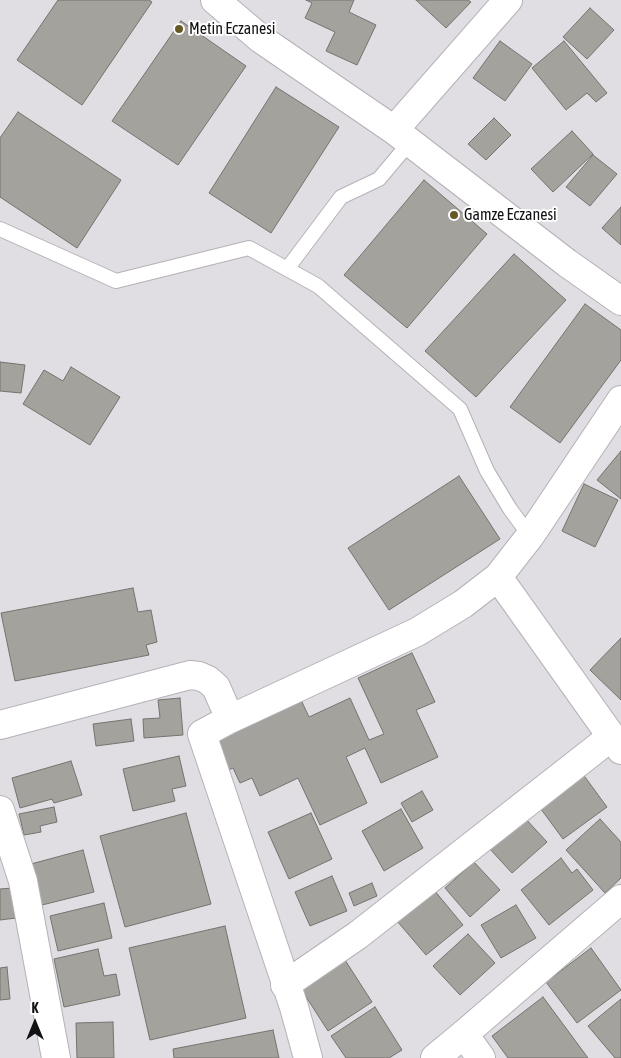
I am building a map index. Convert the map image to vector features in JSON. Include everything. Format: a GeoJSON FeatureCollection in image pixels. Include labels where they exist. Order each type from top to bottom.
{"type":"FeatureCollection","features":[{"type":"Feature","properties":{"kind":"street"},"geometry":{"type":"LineString","coordinates":[[215,0],[261,39],[402,136],[567,263],[621,301]]}},
{"type":"Feature","properties":{"kind":"street"},"geometry":{"type":"LineString","coordinates":[[402,136],[508,0]]}},
{"type":"Feature","properties":{"kind":"street"},"geometry":{"type":"LineString","coordinates":[[308,1058],[294,1007],[285,985],[234,825],[202,734],[417,632],[463,604],[498,577],[530,536],[621,400]]}},
{"type":"Feature","properties":{"kind":"street"},"geometry":{"type":"LineString","coordinates":[[285,985],[358,935],[616,744],[498,577]]}},
{"type":"Feature","properties":{"kind":"street"},"geometry":{"type":"LineString","coordinates":[[0,726],[190,675],[208,680],[216,687],[230,720]]}},
{"type":"Feature","properties":{"kind":"street"},"geometry":{"type":"LineString","coordinates":[[0,810],[23,881],[56,1058]]}},
{"type":"Feature","properties":{"kind":"street"},"geometry":{"type":"LineString","coordinates":[[435,1058],[616,913]]}},
{"type":"Feature","properties":{"kind":"street"},"geometry":{"type":"LineString","coordinates":[[464,1034],[481,1058]]}},
{"type":"Feature","properties":{"kind":"lane"},"geometry":{"type":"LineString","coordinates":[[287,269],[341,198],[379,179],[402,136]]}},
{"type":"Feature","properties":{"kind":"lane"},"geometry":{"type":"LineString","coordinates":[[0,229],[116,281],[249,248],[318,286],[460,409],[488,471],[510,509],[530,536]]}},
{"type":"Feature","properties":{"kind":"building"},"geometry":{"type":"Polygon","coordinates":[[[58,0],[149,0],[152,2],[82,105],[17,60],[58,0]]]}},
{"type":"Feature","properties":{"kind":"building"},"geometry":{"type":"Polygon","coordinates":[[[306,0],[354,0],[349,12],[376,25],[357,65],[326,51],[335,32],[305,18],[312,3],[306,0]]]}},
{"type":"Feature","properties":{"kind":"building"},"geometry":{"type":"Polygon","coordinates":[[[416,0],[468,0],[471,2],[446,28],[416,0]]]}},
{"type":"Feature","properties":{"kind":"building"},"geometry":{"type":"Polygon","coordinates":[[[590,8],[614,30],[587,59],[563,37],[590,8]]]}},
{"type":"Feature","properties":{"kind":"building"},"geometry":{"type":"Polygon","coordinates":[[[181,21],[246,66],[178,165],[112,121],[181,21]]]}},
{"type":"Feature","properties":{"kind":"building"},"geometry":{"type":"Polygon","coordinates":[[[500,41],[532,64],[505,101],[473,78],[500,41]]]}},
{"type":"Feature","properties":{"kind":"building"},"geometry":{"type":"Polygon","coordinates":[[[564,41],[607,93],[596,102],[587,93],[566,110],[532,68],[564,41]]]}},
{"type":"Feature","properties":{"kind":"building"},"geometry":{"type":"Polygon","coordinates":[[[276,87],[339,127],[271,233],[209,193],[276,87]]]}},
{"type":"Feature","properties":{"kind":"building"},"geometry":{"type":"Polygon","coordinates":[[[18,112],[121,180],[77,248],[0,197],[0,138],[18,112]]]}},
{"type":"Feature","properties":{"kind":"building"},"geometry":{"type":"Polygon","coordinates":[[[494,118],[511,135],[486,160],[468,144],[494,118]]]}},
{"type":"Feature","properties":{"kind":"building"},"geometry":{"type":"Polygon","coordinates":[[[572,131],[593,154],[553,192],[531,169],[572,131]]]}},
{"type":"Feature","properties":{"kind":"building"},"geometry":{"type":"Polygon","coordinates":[[[593,155],[617,174],[590,206],[566,187],[593,155]]]}},
{"type":"Feature","properties":{"kind":"building"},"geometry":{"type":"Polygon","coordinates":[[[424,180],[487,234],[407,328],[344,275],[424,180]]]}},
{"type":"Feature","properties":{"kind":"building"},"geometry":{"type":"Polygon","coordinates":[[[621,207],[621,245],[602,228],[621,207]]]}},
{"type":"Feature","properties":{"kind":"building"},"geometry":{"type":"Polygon","coordinates":[[[514,254],[566,300],[476,397],[425,351],[514,254]]]}},
{"type":"Feature","properties":{"kind":"building"},"geometry":{"type":"Polygon","coordinates":[[[585,304],[621,330],[621,360],[560,443],[510,407],[585,304]]]}},
{"type":"Feature","properties":{"kind":"building"},"geometry":{"type":"Polygon","coordinates":[[[0,362],[25,365],[21,393],[0,391],[0,362]]]}},
{"type":"Feature","properties":{"kind":"building"},"geometry":{"type":"Polygon","coordinates":[[[71,367],[120,397],[90,445],[23,404],[44,370],[63,381],[71,367]]]}},
{"type":"Feature","properties":{"kind":"building"},"geometry":{"type":"Polygon","coordinates":[[[621,451],[621,499],[597,480],[621,451]]]}},
{"type":"Feature","properties":{"kind":"building"},"geometry":{"type":"Polygon","coordinates":[[[459,476],[500,539],[389,610],[348,548],[459,476]]]}},
{"type":"Feature","properties":{"kind":"building"},"geometry":{"type":"Polygon","coordinates":[[[584,484],[618,500],[595,547],[562,531],[584,484]]]}},
{"type":"Feature","properties":{"kind":"building"},"geometry":{"type":"Polygon","coordinates":[[[133,588],[138,612],[151,610],[157,642],[146,645],[149,655],[15,681],[1,613],[133,588]]]}},
{"type":"Feature","properties":{"kind":"building"},"geometry":{"type":"Polygon","coordinates":[[[621,638],[621,700],[590,670],[621,638]]]}},
{"type":"Feature","properties":{"kind":"building"},"geometry":{"type":"Polygon","coordinates":[[[412,653],[435,702],[416,710],[438,757],[381,783],[365,748],[346,757],[367,803],[320,825],[298,778],[260,796],[252,778],[240,783],[233,768],[224,772],[210,742],[301,700],[309,717],[350,698],[369,740],[384,734],[358,678],[412,653]]]}},
{"type":"Feature","properties":{"kind":"building"},"geometry":{"type":"Polygon","coordinates":[[[180,698],[183,735],[144,738],[143,719],[160,718],[158,700],[180,698]]]}},
{"type":"Feature","properties":{"kind":"building"},"geometry":{"type":"Polygon","coordinates":[[[131,719],[134,741],[96,746],[93,724],[131,719]]]}},
{"type":"Feature","properties":{"kind":"building"},"geometry":{"type":"Polygon","coordinates":[[[179,756],[186,786],[172,789],[175,801],[133,811],[123,769],[179,756]]]}},
{"type":"Feature","properties":{"kind":"building"},"geometry":{"type":"Polygon","coordinates":[[[71,761],[82,795],[54,803],[52,799],[20,808],[12,778],[71,761]]]}},
{"type":"Feature","properties":{"kind":"building"},"geometry":{"type":"Polygon","coordinates":[[[582,773],[607,807],[563,839],[538,805],[582,773]]]}},
{"type":"Feature","properties":{"kind":"building"},"geometry":{"type":"Polygon","coordinates":[[[422,791],[433,810],[412,822],[401,803],[422,791]]]}},
{"type":"Feature","properties":{"kind":"building"},"geometry":{"type":"Polygon","coordinates":[[[54,807],[57,822],[40,826],[41,832],[24,835],[19,814],[54,807]]]}},
{"type":"Feature","properties":{"kind":"building"},"geometry":{"type":"Polygon","coordinates":[[[401,809],[423,848],[384,871],[362,831],[401,809]]]}},
{"type":"Feature","properties":{"kind":"building"},"geometry":{"type":"Polygon","coordinates":[[[186,813],[211,904],[125,927],[100,836],[186,813]]]}},
{"type":"Feature","properties":{"kind":"building"},"geometry":{"type":"Polygon","coordinates":[[[311,813],[332,859],[289,879],[268,832],[311,813]]]}},
{"type":"Feature","properties":{"kind":"building"},"geometry":{"type":"Polygon","coordinates":[[[524,817],[547,842],[512,873],[489,848],[524,817]]]}},
{"type":"Feature","properties":{"kind":"building"},"geometry":{"type":"Polygon","coordinates":[[[600,819],[621,842],[621,878],[605,893],[566,850],[600,819]]]}},
{"type":"Feature","properties":{"kind":"building"},"geometry":{"type":"Polygon","coordinates":[[[83,850],[94,892],[42,905],[31,864],[83,850]]]}},
{"type":"Feature","properties":{"kind":"building"},"geometry":{"type":"Polygon","coordinates":[[[561,858],[572,873],[577,869],[593,890],[549,925],[521,890],[561,858]]]}},
{"type":"Feature","properties":{"kind":"building"},"geometry":{"type":"Polygon","coordinates":[[[474,862],[500,890],[470,917],[445,888],[474,862]]]}},
{"type":"Feature","properties":{"kind":"building"},"geometry":{"type":"Polygon","coordinates":[[[332,876],[347,911],[310,926],[295,892],[332,876]]]}},
{"type":"Feature","properties":{"kind":"building"},"geometry":{"type":"Polygon","coordinates":[[[372,883],[377,896],[354,906],[349,893],[372,883]]]}},
{"type":"Feature","properties":{"kind":"building"},"geometry":{"type":"Polygon","coordinates":[[[13,888],[16,918],[0,920],[0,889],[13,888]]]}},
{"type":"Feature","properties":{"kind":"building"},"geometry":{"type":"Polygon","coordinates":[[[434,890],[463,925],[426,955],[397,921],[434,890]]]}},
{"type":"Feature","properties":{"kind":"building"},"geometry":{"type":"Polygon","coordinates":[[[104,903],[112,938],[58,951],[50,916],[104,903]]]}},
{"type":"Feature","properties":{"kind":"building"},"geometry":{"type":"Polygon","coordinates":[[[516,905],[536,938],[501,958],[481,925],[516,905]]]}},
{"type":"Feature","properties":{"kind":"building"},"geometry":{"type":"Polygon","coordinates":[[[225,926],[246,1018],[150,1040],[129,948],[225,926]]]}},
{"type":"Feature","properties":{"kind":"building"},"geometry":{"type":"Polygon","coordinates":[[[468,934],[495,963],[460,995],[433,966],[468,934]]]}},
{"type":"Feature","properties":{"kind":"building"},"geometry":{"type":"Polygon","coordinates":[[[591,948],[621,990],[577,1023],[546,982],[591,948]]]}},
{"type":"Feature","properties":{"kind":"building"},"geometry":{"type":"Polygon","coordinates":[[[98,949],[104,976],[116,974],[120,995],[64,1007],[54,959],[98,949]]]}},
{"type":"Feature","properties":{"kind":"building"},"geometry":{"type":"Polygon","coordinates":[[[345,960],[372,1002],[328,1031],[301,989],[345,960]]]}},
{"type":"Feature","properties":{"kind":"building"},"geometry":{"type":"Polygon","coordinates":[[[7,967],[10,999],[0,1000],[0,968],[7,967]]]}},
{"type":"Feature","properties":{"kind":"building"},"geometry":{"type":"Polygon","coordinates":[[[543,997],[588,1058],[508,1058],[492,1036],[543,997]]]}},
{"type":"Feature","properties":{"kind":"building"},"geometry":{"type":"Polygon","coordinates":[[[621,999],[621,1058],[615,1058],[588,1026],[621,999]]]}},
{"type":"Feature","properties":{"kind":"building"},"geometry":{"type":"Polygon","coordinates":[[[375,1007],[402,1050],[389,1058],[346,1058],[331,1036],[375,1007]]]}},
{"type":"Feature","properties":{"kind":"building"},"geometry":{"type":"Polygon","coordinates":[[[113,1022],[114,1058],[77,1058],[76,1023],[113,1022]]]}},
{"type":"Feature","properties":{"kind":"building"},"geometry":{"type":"Polygon","coordinates":[[[273,1030],[279,1058],[174,1058],[173,1049],[273,1030]]]}},
{"type":"Feature","properties":{"kind":"place","name":"Metin Eczanesi"},"geometry":{"type":"Point","coordinates":[179,29]}},
{"type":"Feature","properties":{"kind":"place","name":"Gamze Eczanesi"},"geometry":{"type":"Point","coordinates":[454,215]}}]}
